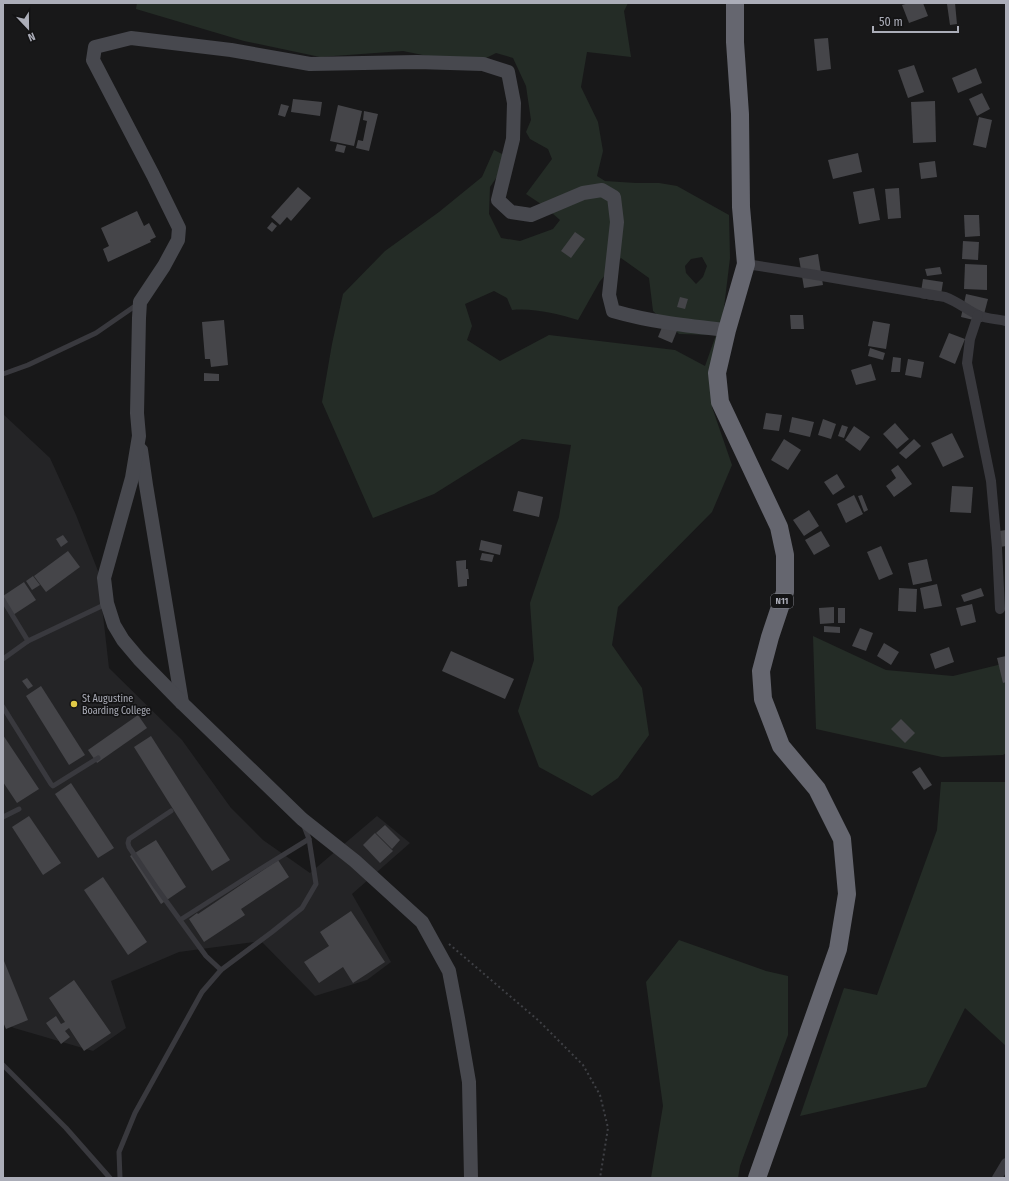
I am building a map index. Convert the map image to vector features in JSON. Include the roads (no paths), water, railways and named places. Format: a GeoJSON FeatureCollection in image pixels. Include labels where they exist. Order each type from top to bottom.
{"type":"FeatureCollection","features":[{"type":"Feature","properties":{"kind":"highway","name":"N11"},"geometry":{"type":"LineString","coordinates":[[735,3],[735,42],[740,114],[741,208],[746,264],[727,330],[717,373],[720,402],[779,527],[785,555],[785,592],[770,637],[761,671],[763,699],[781,746],[817,789],[842,839],[847,894],[838,950],[757,1178]]}},
{"type":"Feature","properties":{"kind":"street"},"geometry":{"type":"LineString","coordinates":[[182,703],[146,486],[137,414],[140,302],[164,266],[178,240],[179,228],[93,60],[95,47],[131,38],[231,50],[310,64],[417,62],[483,64],[508,72],[514,103],[513,139],[498,200],[511,212],[531,215],[583,193],[602,190],[614,197],[617,222],[609,295],[613,311],[637,318],[683,326],[727,330]]}},
{"type":"Feature","properties":{"kind":"street"},"geometry":{"type":"LineString","coordinates":[[746,264],[945,298],[954,300],[978,315],[1006,320]]}},
{"type":"Feature","properties":{"kind":"street"},"geometry":{"type":"LineString","coordinates":[[978,315],[970,339],[967,363],[991,481],[997,548],[1000,609]]}},
{"type":"Feature","properties":{"kind":"street"},"geometry":{"type":"LineString","coordinates":[[139,436],[132,478],[104,578],[107,603],[114,625],[123,640],[139,659],[182,703],[302,819],[355,861],[422,922],[449,971],[458,1018],[469,1082],[471,1178]]}},
{"type":"Feature","properties":{"kind":"street"},"geometry":{"type":"LineString","coordinates":[[998,1178],[1006,1163]]}},
{"type":"Feature","properties":{"kind":"lane"},"geometry":{"type":"LineString","coordinates":[[3,374],[96,333],[140,302]]}},
{"type":"Feature","properties":{"kind":"lane"},"geometry":{"type":"LineString","coordinates":[[3,600],[28,641]]}},
{"type":"Feature","properties":{"kind":"lane"},"geometry":{"type":"LineString","coordinates":[[3,659],[28,641],[107,603]]}},
{"type":"Feature","properties":{"kind":"lane"},"geometry":{"type":"LineString","coordinates":[[3,707],[53,786],[98,758]]}},
{"type":"Feature","properties":{"kind":"lane"},"geometry":{"type":"LineString","coordinates":[[3,818],[19,809]]}},
{"type":"Feature","properties":{"kind":"lane"},"geometry":{"type":"LineString","coordinates":[[171,811],[129,839],[129,847],[206,956],[221,970]]}},
{"type":"Feature","properties":{"kind":"lane"},"geometry":{"type":"LineString","coordinates":[[120,1178],[119,1152],[135,1113],[202,992],[221,970],[302,908],[316,884],[309,839],[302,819]]}},
{"type":"Feature","properties":{"kind":"lane"},"geometry":{"type":"LineString","coordinates":[[180,920],[309,839]]}},
{"type":"Feature","properties":{"kind":"lane"},"geometry":{"type":"LineString","coordinates":[[3,1064],[66,1128],[110,1178]]}},
{"type":"Feature","properties":{"kind":"place","name":"St Augustine Boarding College"},"geometry":{"type":"Point","coordinates":[74,704]}}]}
